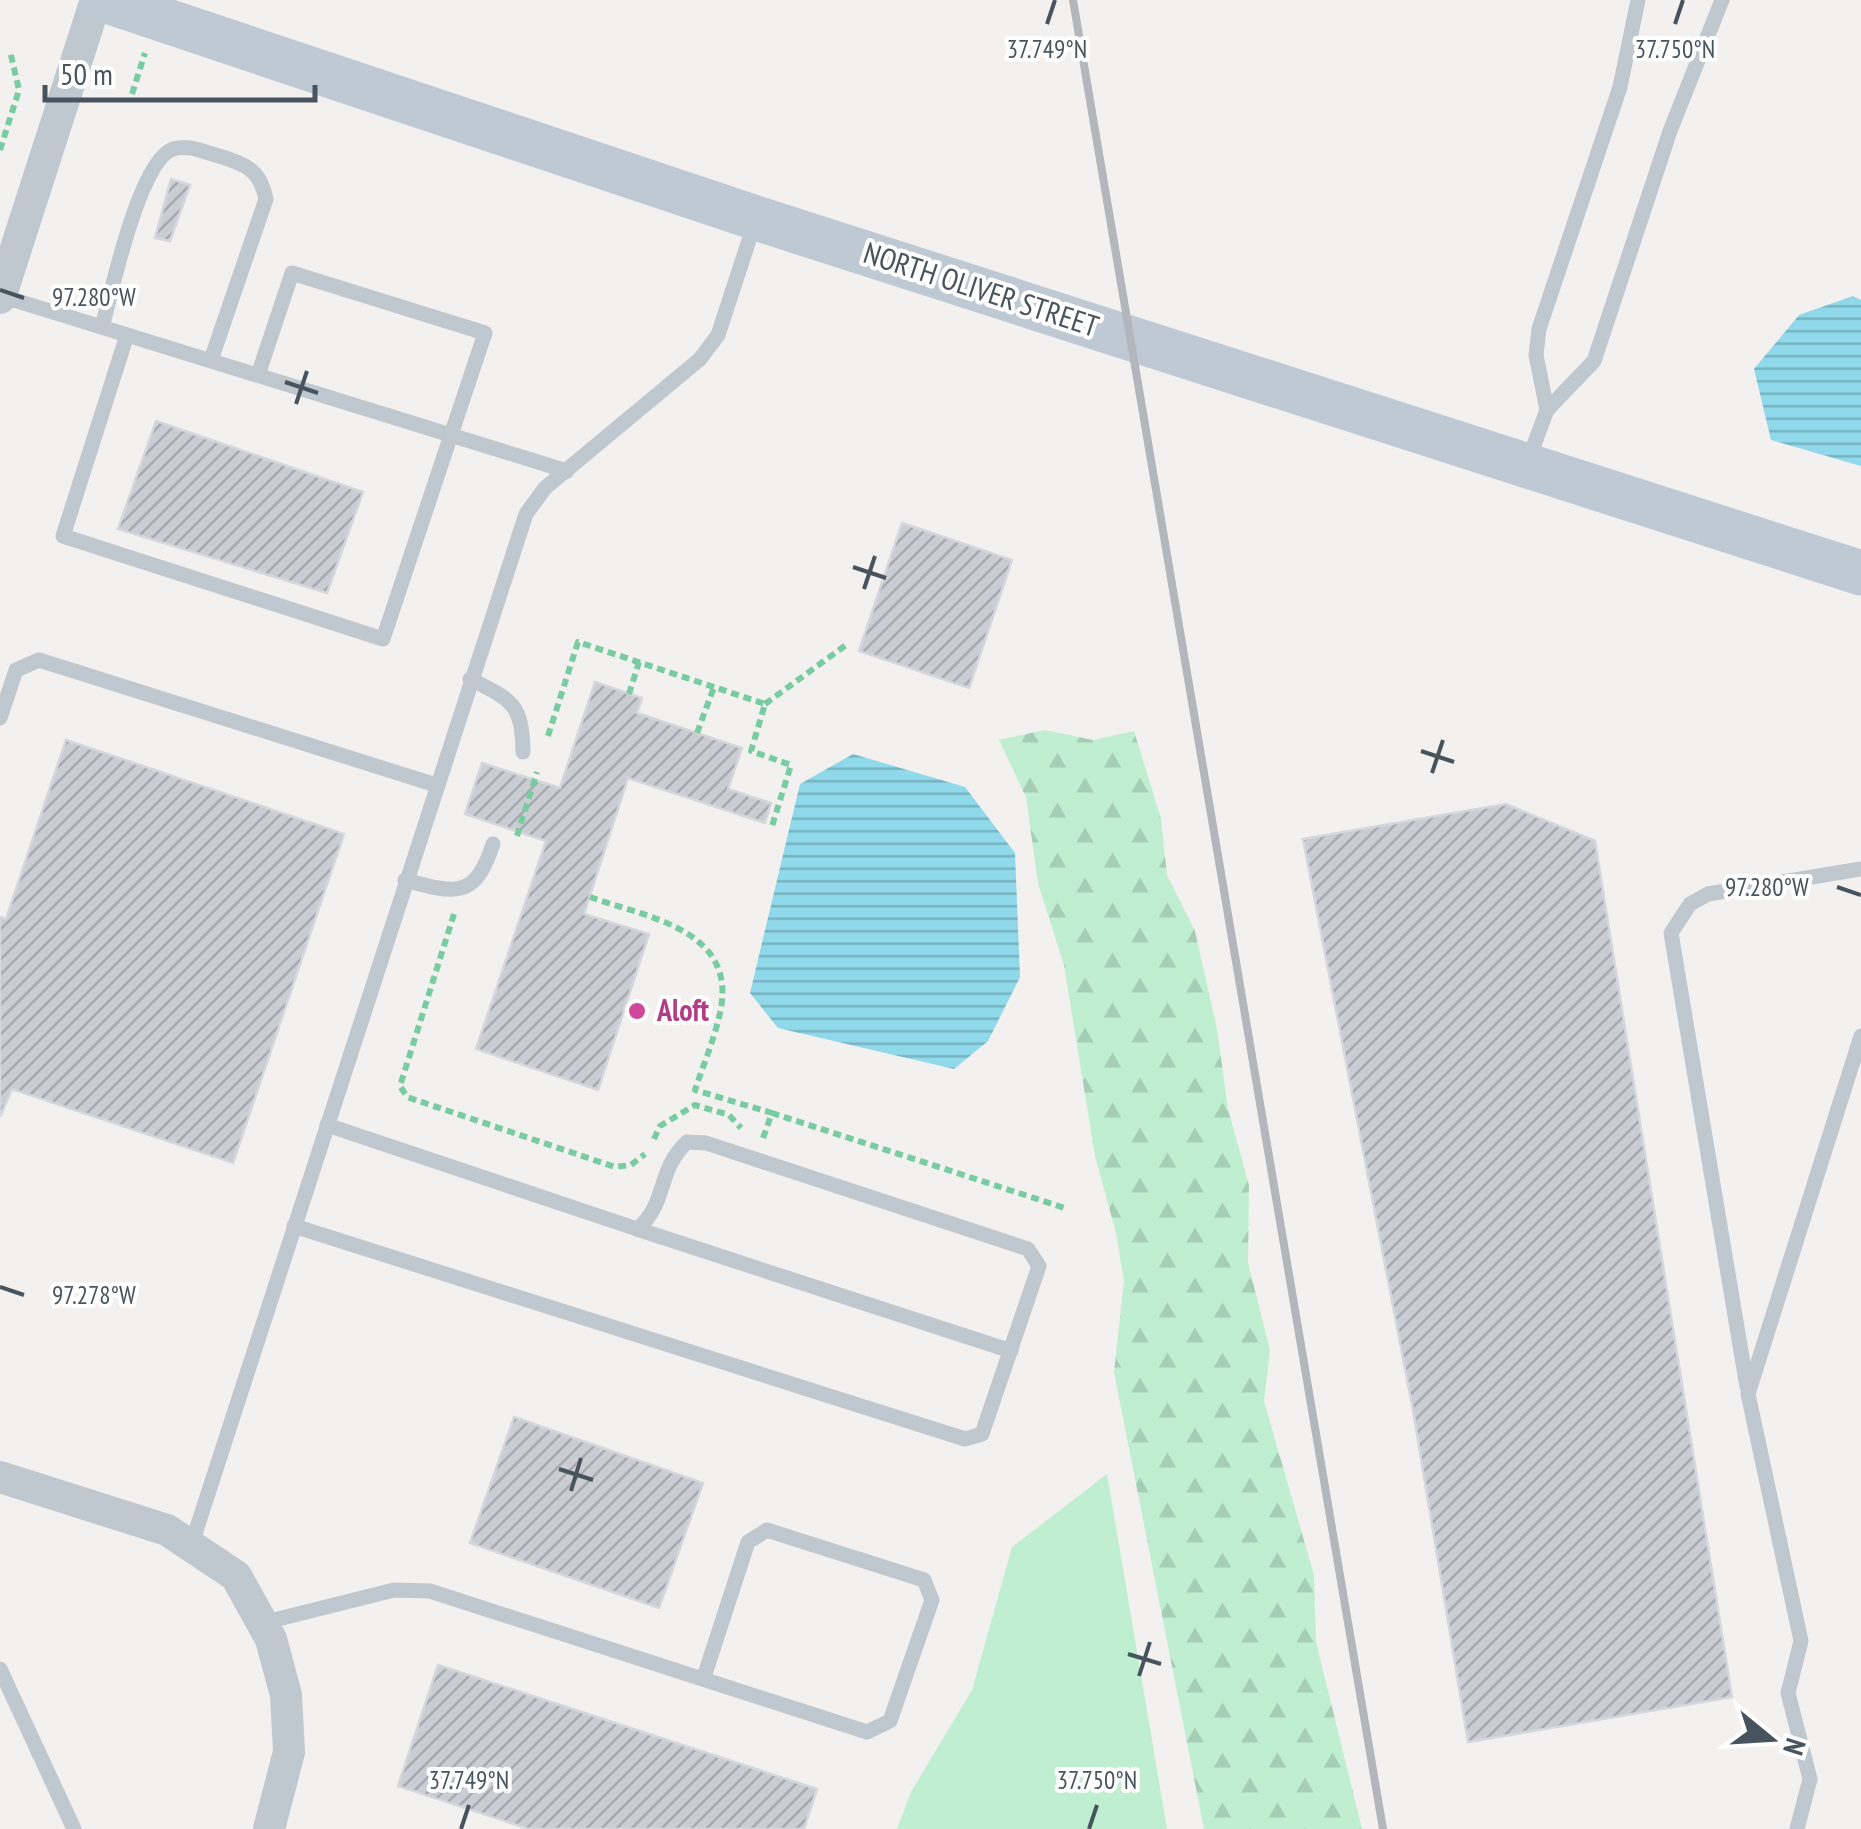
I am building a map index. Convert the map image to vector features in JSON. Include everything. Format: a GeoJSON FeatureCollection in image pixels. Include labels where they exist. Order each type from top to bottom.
{"type":"FeatureCollection","features":[{"type":"Feature","properties":{"kind":"main road","name":"NORTH OLIVER STREET"},"geometry":{"type":"LineString","coordinates":[[104,0],[756,218],[1861,573]]}},
{"type":"Feature","properties":{"kind":"street"},"geometry":{"type":"LineString","coordinates":[[2,287],[96,0]]}},
{"type":"Feature","properties":{"kind":"street"},"geometry":{"type":"LineString","coordinates":[[0,1478],[167,1530],[236,1576],[266,1631],[286,1695],[288,1752],[269,1829]]}},
{"type":"Feature","properties":{"kind":"lane"},"geometry":{"type":"LineString","coordinates":[[1547,410],[1536,354],[1538,329],[1620,86],[1638,0]]}},
{"type":"Feature","properties":{"kind":"lane"},"geometry":{"type":"LineString","coordinates":[[1528,463],[1547,410],[1594,361],[1670,131],[1722,0]]}},
{"type":"Feature","properties":{"kind":"lane"},"geometry":{"type":"LineString","coordinates":[[102,327],[143,189],[169,150],[186,147],[253,168],[266,199],[211,360]]}},
{"type":"Feature","properties":{"kind":"lane"},"geometry":{"type":"LineString","coordinates":[[191,1546],[526,514],[545,488],[700,359],[718,335],[756,218]]}},
{"type":"Feature","properties":{"kind":"lane"},"geometry":{"type":"LineString","coordinates":[[128,335],[63,536],[383,639],[486,333],[292,273],[258,375]]}},
{"type":"Feature","properties":{"kind":"lane"},"geometry":{"type":"LineString","coordinates":[[2,287],[102,327],[567,470]]}},
{"type":"Feature","properties":{"kind":"lane"},"geometry":{"type":"LineString","coordinates":[[0,718],[16,670],[39,660],[436,786]]}},
{"type":"Feature","properties":{"kind":"lane"},"geometry":{"type":"LineString","coordinates":[[470,680],[508,698],[522,718],[523,752]]}},
{"type":"Feature","properties":{"kind":"lane"},"geometry":{"type":"LineString","coordinates":[[406,880],[448,892],[470,886],[484,874],[494,844]]}},
{"type":"Feature","properties":{"kind":"lane"},"geometry":{"type":"LineString","coordinates":[[1797,1829],[1810,1779],[1788,1693],[1801,1641],[1748,1394],[1671,932],[1690,904],[1708,894],[1861,869]]}},
{"type":"Feature","properties":{"kind":"lane"},"geometry":{"type":"LineString","coordinates":[[1748,1394],[1861,1036]]}},
{"type":"Feature","properties":{"kind":"lane"},"geometry":{"type":"LineString","coordinates":[[326,1125],[1011,1351]]}},
{"type":"Feature","properties":{"kind":"lane"},"geometry":{"type":"LineString","coordinates":[[294,1226],[964,1438],[982,1434],[1039,1266],[1028,1249],[706,1142],[687,1142],[670,1158],[652,1216],[637,1229]]}},
{"type":"Feature","properties":{"kind":"lane"},"geometry":{"type":"LineString","coordinates":[[266,1631],[394,1590],[430,1590],[868,1732],[890,1721],[932,1600],[924,1580],[767,1530],[748,1542],[704,1677]]}},
{"type":"Feature","properties":{"kind":"lane"},"geometry":{"type":"LineString","coordinates":[[0,1669],[74,1829]]}},
{"type":"Feature","properties":{"kind":"path"},"geometry":{"type":"LineString","coordinates":[[0,150],[19,90],[10,51]]}},
{"type":"Feature","properties":{"kind":"path"},"geometry":{"type":"LineString","coordinates":[[544,750],[578,642],[766,704]]}},
{"type":"Feature","properties":{"kind":"path"},"geometry":{"type":"LineString","coordinates":[[772,826],[791,766],[751,752],[766,704],[846,645]]}},
{"type":"Feature","properties":{"kind":"path"},"geometry":{"type":"LineString","coordinates":[[629,694],[639,662]]}},
{"type":"Feature","properties":{"kind":"path"},"geometry":{"type":"LineString","coordinates":[[697,733],[714,687]]}},
{"type":"Feature","properties":{"kind":"path"},"geometry":{"type":"LineString","coordinates":[[515,841],[538,768]]}},
{"type":"Feature","properties":{"kind":"path"},"geometry":{"type":"LineString","coordinates":[[590,897],[687,931],[713,952],[723,975],[721,1008],[695,1105]]}},
{"type":"Feature","properties":{"kind":"path"},"geometry":{"type":"LineString","coordinates":[[467,908],[455,912],[439,959],[400,1086],[407,1097],[614,1167],[632,1165],[644,1156],[660,1126],[695,1105],[729,1115],[762,1144],[772,1112]]}},
{"type":"Feature","properties":{"kind":"path"},"geometry":{"type":"LineString","coordinates":[[696,1090],[1068,1210]]}},
{"type":"Feature","properties":{"kind":"green space"},"geometry":{"type":"Polygon","coordinates":[[[1045,730],[1093,740],[1134,731],[1161,819],[1167,875],[1195,931],[1217,1029],[1228,1109],[1249,1185],[1248,1263],[1270,1350],[1264,1401],[1314,1575],[1316,1642],[1362,1829],[1204,1829],[1114,1372],[1124,1281],[1116,1233],[1095,1156],[1064,965],[1038,883],[1026,797],[999,740],[1045,730]]]}},
{"type":"Feature","properties":{"kind":"green space"},"geometry":{"type":"Polygon","coordinates":[[[1107,1474],[1167,1829],[897,1829],[911,1792],[972,1690],[1012,1547],[1107,1474]]]}},
{"type":"Feature","properties":{"kind":"water"},"geometry":{"type":"Polygon","coordinates":[[[1853,296],[1861,300],[1861,466],[1771,440],[1754,369],[1799,315],[1853,296]]]}},
{"type":"Feature","properties":{"kind":"water"},"geometry":{"type":"Polygon","coordinates":[[[853,754],[965,787],[1015,853],[1020,977],[988,1041],[954,1069],[778,1028],[750,993],[800,784],[853,754]]]}},
{"type":"Feature","properties":{"kind":"building"},"geometry":{"type":"Polygon","coordinates":[[[171,179],[190,185],[170,241],[155,238],[171,179]]]}},
{"type":"Feature","properties":{"kind":"building"},"geometry":{"type":"Polygon","coordinates":[[[156,421],[363,492],[327,593],[118,529],[156,421]]]}},
{"type":"Feature","properties":{"kind":"building"},"geometry":{"type":"Polygon","coordinates":[[[902,523],[1012,560],[969,688],[859,651],[902,523]]]}},
{"type":"Feature","properties":{"kind":"building"},"geometry":{"type":"Polygon","coordinates":[[[595,682],[642,698],[637,713],[742,748],[728,789],[771,803],[765,823],[628,778],[584,914],[649,934],[598,1090],[476,1049],[546,841],[465,814],[482,763],[560,788],[595,682]]]}},
{"type":"Feature","properties":{"kind":"building"},"geometry":{"type":"Polygon","coordinates":[[[66,740],[344,834],[233,1163],[12,1089],[0,1117],[0,917],[6,919],[66,740]]]}},
{"type":"Feature","properties":{"kind":"building"},"geometry":{"type":"Polygon","coordinates":[[[1506,804],[1595,841],[1732,1697],[1468,1742],[1413,1410],[1303,839],[1506,804]]]}},
{"type":"Feature","properties":{"kind":"building"},"geometry":{"type":"Polygon","coordinates":[[[514,1417],[703,1483],[659,1608],[470,1543],[514,1417]]]}},
{"type":"Feature","properties":{"kind":"building"},"geometry":{"type":"Polygon","coordinates":[[[438,1665],[817,1789],[804,1829],[529,1829],[398,1786],[438,1665]]]}},
{"type":"Feature","properties":{"kind":"railway"},"geometry":{"type":"LineString","coordinates":[[1073,0],[1383,1829]]}},
{"type":"Feature","properties":{"kind":"place","name":"Aloft"},"geometry":{"type":"Point","coordinates":[637,1011]}}]}
